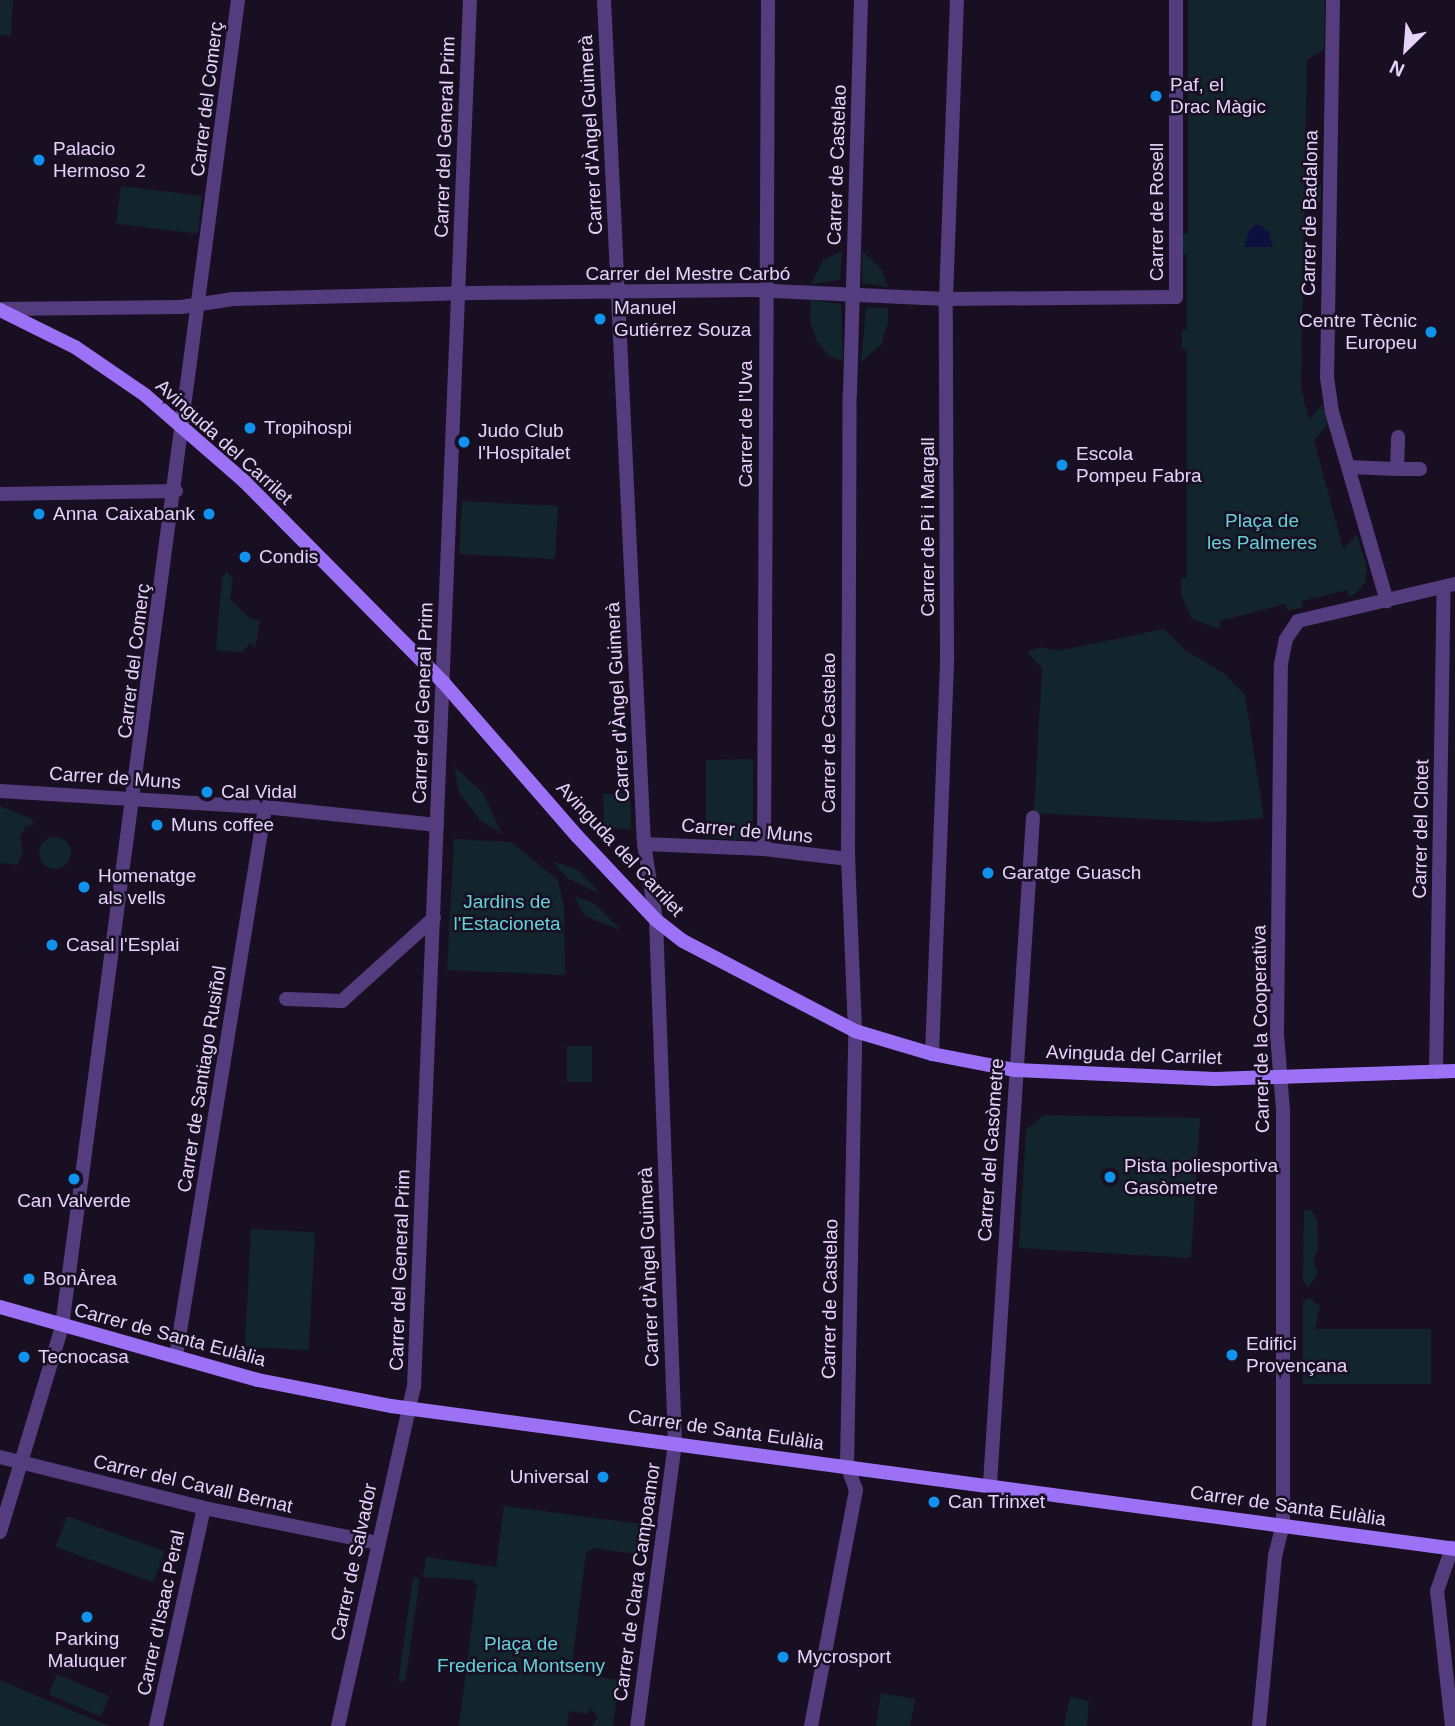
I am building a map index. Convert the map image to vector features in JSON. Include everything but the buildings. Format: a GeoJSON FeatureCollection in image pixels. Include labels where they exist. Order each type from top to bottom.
{"type":"FeatureCollection","features":[{"type":"Feature","properties":{"kind":"street","name":"Carrer del Comerç"},"geometry":{"type":"LineString","coordinates":[[0,1532],[62,1326],[136,798],[238,0]]}},
{"type":"Feature","properties":{"kind":"street","name":"Carrer del General Prim"},"geometry":{"type":"LineString","coordinates":[[409,1408],[415,1366],[470,0]]}},
{"type":"Feature","properties":{"kind":"street","name":"Carrer d'Àngel Guimerà"},"geometry":{"type":"LineString","coordinates":[[604,0],[644,844],[656,920],[675,1443]]}},
{"type":"Feature","properties":{"kind":"street","name":"Carrer de l'Uva"},"geometry":{"type":"LineString","coordinates":[[764,849],[768,0]]}},
{"type":"Feature","properties":{"kind":"street","name":"Carrer de Castelao"},"geometry":{"type":"LineString","coordinates":[[811,1726],[856,1490],[846,1465],[855,1031],[848,859],[853,295],[861,0]]}},
{"type":"Feature","properties":{"kind":"street","name":"Carrer de Pi i Margall"},"geometry":{"type":"LineString","coordinates":[[932,1054],[947,657],[946,299],[957,0]]}},
{"type":"Feature","properties":{"kind":"street","name":"Carrer de Rosell"},"geometry":{"type":"LineString","coordinates":[[1176,0],[1176,297]]}},
{"type":"Feature","properties":{"kind":"street","name":"Carrer de Badalona"},"geometry":{"type":"LineString","coordinates":[[1333,0],[1327,377],[1332,412],[1387,601]]}},
{"type":"Feature","properties":{"kind":"street","name":"Carrer del Mestre Carbó"},"geometry":{"type":"LineString","coordinates":[[0,309],[458,293],[765,290],[946,299],[1176,297]]}},
{"type":"Feature","properties":{"kind":"street","name":"Avinguda del Carrilet"},"geometry":{"type":"LineString","coordinates":[[0,309],[75,347],[185,426],[443,682],[656,920],[683,941],[855,1031],[932,1054],[1015,1070],[1215,1079],[1455,1071]]}},
{"type":"Feature","properties":{"kind":"street"},"geometry":{"type":"LineString","coordinates":[[1397,469],[1398,437]]}},
{"type":"Feature","properties":{"kind":"street"},"geometry":{"type":"LineString","coordinates":[[1348,467],[1420,469]]}},
{"type":"Feature","properties":{"kind":"street"},"geometry":{"type":"LineString","coordinates":[[0,494],[176,491]]}},
{"type":"Feature","properties":{"kind":"street"},"geometry":{"type":"LineString","coordinates":[[1387,601],[1450,586]]}},
{"type":"Feature","properties":{"kind":"street","name":"Carrer del Clotet"},"geometry":{"type":"LineString","coordinates":[[1436,1072],[1450,586]]}},
{"type":"Feature","properties":{"kind":"street","name":"Carrer de la Cooperativa"},"geometry":{"type":"LineString","coordinates":[[1259,1726],[1275,1556],[1283,1525],[1278,709],[1286,639],[1298,621],[1387,601]]}},
{"type":"Feature","properties":{"kind":"street","name":"Carrer de Muns"},"geometry":{"type":"LineString","coordinates":[[0,791],[265,807],[437,825]]}},
{"type":"Feature","properties":{"kind":"street","name":"Carrer de Santiago Rusiñol"},"geometry":{"type":"LineString","coordinates":[[176,1356],[265,807]]}},
{"type":"Feature","properties":{"kind":"street","name":"Carrer del Gasòmetre"},"geometry":{"type":"LineString","coordinates":[[990,1484],[1033,817]]}},
{"type":"Feature","properties":{"kind":"street","name":"Carrer de Muns"},"geometry":{"type":"LineString","coordinates":[[644,844],[764,849],[848,859]]}},
{"type":"Feature","properties":{"kind":"street"},"geometry":{"type":"LineString","coordinates":[[286,999],[342,1001],[433,918]]}},
{"type":"Feature","properties":{"kind":"street","name":"Carrer de Santa Eulàlia"},"geometry":{"type":"LineString","coordinates":[[0,1307],[258,1380],[409,1408],[990,1484],[1453,1549]]}},
{"type":"Feature","properties":{"kind":"street","name":"Carrer de Salvador"},"geometry":{"type":"LineString","coordinates":[[338,1726],[409,1408]]}},
{"type":"Feature","properties":{"kind":"street","name":"Carrer de Clara Campoamor"},"geometry":{"type":"LineString","coordinates":[[637,1726],[675,1443]]}},
{"type":"Feature","properties":{"kind":"street","name":"Carrer del Cavall Bernat"},"geometry":{"type":"LineString","coordinates":[[0,1457],[204,1508],[378,1543]]}},
{"type":"Feature","properties":{"kind":"street","name":"Carrer d'Isaac Peral"},"geometry":{"type":"LineString","coordinates":[[156,1726],[204,1508]]}},
{"type":"Feature","properties":{"kind":"street"},"geometry":{"type":"LineString","coordinates":[[1452,1726],[1437,1591],[1453,1549]]}},
{"type":"Feature","properties":{"kind":"green space"},"geometry":{"type":"Polygon","coordinates":[[[0,0],[13,0],[11,36],[0,35],[0,0]]]}},
{"type":"Feature","properties":{"kind":"green space","name":"Plaça de les Palmeres"},"geometry":{"type":"Polygon","coordinates":[[[1188,0],[1325,0],[1324,49],[1307,60],[1304,193],[1321,184],[1321,202],[1304,212],[1301,388],[1309,420],[1322,404],[1328,424],[1314,440],[1343,549],[1357,535],[1367,568],[1365,583],[1355,594],[1349,596],[1347,590],[1302,601],[1303,607],[1288,611],[1285,604],[1220,621],[1221,627],[1216,628],[1192,619],[1181,595],[1181,578],[1187,578],[1187,349],[1182,349],[1182,331],[1187,330],[1187,254],[1181,253],[1181,234],[1188,234],[1188,0]]]}},
{"type":"Feature","properties":{"kind":"green space"},"geometry":{"type":"Polygon","coordinates":[[[121,186],[202,196],[198,234],[116,224],[121,186]]]}},
{"type":"Feature","properties":{"kind":"green space"},"geometry":{"type":"Polygon","coordinates":[[[842,251],[840,280],[811,284],[823,260],[842,251]]]}},
{"type":"Feature","properties":{"kind":"green space"},"geometry":{"type":"Polygon","coordinates":[[[862,251],[881,269],[888,287],[862,283],[862,251]]]}},
{"type":"Feature","properties":{"kind":"green space"},"geometry":{"type":"Polygon","coordinates":[[[810,300],[841,304],[843,361],[829,356],[817,341],[811,326],[810,300]]]}},
{"type":"Feature","properties":{"kind":"green space"},"geometry":{"type":"Polygon","coordinates":[[[866,307],[888,308],[888,323],[881,345],[861,362],[866,307]]]}},
{"type":"Feature","properties":{"kind":"green space"},"geometry":{"type":"Polygon","coordinates":[[[462,501],[558,506],[555,559],[459,554],[462,501]]]}},
{"type":"Feature","properties":{"kind":"green space"},"geometry":{"type":"Polygon","coordinates":[[[227,572],[233,579],[230,599],[249,618],[260,621],[255,648],[250,643],[242,652],[216,650],[222,577],[227,572]]]}},
{"type":"Feature","properties":{"kind":"green space"},"geometry":{"type":"Polygon","coordinates":[[[1164,629],[1185,650],[1226,675],[1245,695],[1264,818],[1211,822],[1034,813],[1042,668],[1027,652],[1042,647],[1057,651],[1164,629]]]}},
{"type":"Feature","properties":{"kind":"green space"},"geometry":{"type":"Polygon","coordinates":[[[753,759],[753,827],[740,840],[706,837],[706,760],[753,759]]]}},
{"type":"Feature","properties":{"kind":"green space"},"geometry":{"type":"Polygon","coordinates":[[[454,766],[483,793],[502,834],[481,821],[459,793],[454,766]]]}},
{"type":"Feature","properties":{"kind":"green space"},"geometry":{"type":"Polygon","coordinates":[[[630,793],[631,830],[609,828],[604,823],[603,794],[630,793]]]}},
{"type":"Feature","properties":{"kind":"green space"},"geometry":{"type":"Polygon","coordinates":[[[0,806],[32,819],[33,825],[26,826],[20,838],[23,852],[17,865],[0,863],[0,806]]]}},
{"type":"Feature","properties":{"kind":"green space"},"geometry":{"type":"Polygon","coordinates":[[[55,837],[66,842],[71,853],[66,864],[55,869],[44,864],[39,853],[44,842],[55,837]]]}},
{"type":"Feature","properties":{"kind":"green space","name":"Jardins de l'Estacioneta"},"geometry":{"type":"Polygon","coordinates":[[[454,839],[511,842],[558,880],[564,906],[565,975],[447,970],[454,839]]]}},
{"type":"Feature","properties":{"kind":"green space"},"geometry":{"type":"Polygon","coordinates":[[[553,861],[578,870],[602,895],[567,878],[553,861]]]}},
{"type":"Feature","properties":{"kind":"green space"},"geometry":{"type":"Polygon","coordinates":[[[574,896],[594,903],[621,930],[585,916],[574,896]]]}},
{"type":"Feature","properties":{"kind":"green space"},"geometry":{"type":"Polygon","coordinates":[[[567,1046],[592,1046],[592,1082],[567,1082],[567,1046]]]}},
{"type":"Feature","properties":{"kind":"green space","name":"Pista poliesportiva Gasòmetre"},"geometry":{"type":"Polygon","coordinates":[[[1043,1115],[1200,1118],[1191,1258],[1019,1248],[1026,1130],[1043,1115]]]}},
{"type":"Feature","properties":{"kind":"green space"},"geometry":{"type":"Polygon","coordinates":[[[1304,1210],[1311,1210],[1317,1220],[1318,1248],[1313,1262],[1318,1273],[1309,1287],[1303,1281],[1304,1210]]]}},
{"type":"Feature","properties":{"kind":"green space"},"geometry":{"type":"Polygon","coordinates":[[[251,1229],[315,1232],[309,1350],[245,1347],[251,1229]]]}},
{"type":"Feature","properties":{"kind":"green space"},"geometry":{"type":"Polygon","coordinates":[[[1309,1298],[1320,1306],[1315,1329],[1431,1329],[1431,1384],[1303,1384],[1303,1301],[1309,1298]]]}},
{"type":"Feature","properties":{"kind":"green space","name":"Plaça de Frederica Montseny"},"geometry":{"type":"Polygon","coordinates":[[[504,1506],[640,1524],[636,1554],[593,1548],[586,1553],[571,1673],[619,1680],[613,1726],[592,1726],[598,1717],[590,1708],[588,1714],[569,1711],[567,1726],[459,1726],[477,1585],[473,1580],[423,1577],[426,1557],[496,1567],[504,1506]]]}},
{"type":"Feature","properties":{"kind":"green space"},"geometry":{"type":"Polygon","coordinates":[[[67,1516],[165,1552],[153,1583],[56,1547],[67,1516]]]}},
{"type":"Feature","properties":{"kind":"green space"},"geometry":{"type":"Polygon","coordinates":[[[413,1577],[420,1578],[405,1682],[398,1681],[413,1577]]]}},
{"type":"Feature","properties":{"kind":"green space"},"geometry":{"type":"Polygon","coordinates":[[[57,1674],[109,1696],[101,1717],[48,1694],[57,1674]]]}},
{"type":"Feature","properties":{"kind":"green space"},"geometry":{"type":"Polygon","coordinates":[[[0,1680],[30,1693],[109,1726],[0,1726],[0,1680]]]}},
{"type":"Feature","properties":{"kind":"green space"},"geometry":{"type":"Polygon","coordinates":[[[881,1693],[915,1699],[910,1726],[876,1726],[881,1693]]]}},
{"type":"Feature","properties":{"kind":"green space"},"geometry":{"type":"Polygon","coordinates":[[[1070,1697],[1089,1701],[1087,1726],[1064,1726],[1070,1697]]]}},
{"type":"Feature","properties":{"kind":"shaded area"},"geometry":{"type":"Polygon","coordinates":[[[1258,224],[1269,232],[1273,247],[1244,247],[1250,229],[1258,224]]]}},
{"type":"Feature","properties":{"kind":"place","name":"Paf, el Drac Màgic"},"geometry":{"type":"Point","coordinates":[1156,96]}},
{"type":"Feature","properties":{"kind":"place","name":"Palacio Hermoso 2"},"geometry":{"type":"Point","coordinates":[39,160]}},
{"type":"Feature","properties":{"kind":"place","name":"Manuel Gutiérrez Souza"},"geometry":{"type":"Point","coordinates":[600,319]}},
{"type":"Feature","properties":{"kind":"place","name":"Centre Tècnic Europeu"},"geometry":{"type":"Point","coordinates":[1431,332]}},
{"type":"Feature","properties":{"kind":"place","name":"Tropihospi"},"geometry":{"type":"Point","coordinates":[250,428]}},
{"type":"Feature","properties":{"kind":"place","name":"Judo Club l'Hospitalet"},"geometry":{"type":"Point","coordinates":[464,442]}},
{"type":"Feature","properties":{"kind":"place","name":"Escola Pompeu Fabra"},"geometry":{"type":"Point","coordinates":[1062,465]}},
{"type":"Feature","properties":{"kind":"place","name":"Anna"},"geometry":{"type":"Point","coordinates":[39,514]}},
{"type":"Feature","properties":{"kind":"place","name":"Caixabank"},"geometry":{"type":"Point","coordinates":[209,514]}},
{"type":"Feature","properties":{"kind":"place","name":"Condis"},"geometry":{"type":"Point","coordinates":[245,557]}},
{"type":"Feature","properties":{"kind":"place","name":"Cal Vidal"},"geometry":{"type":"Point","coordinates":[207,792]}},
{"type":"Feature","properties":{"kind":"place","name":"Muns coffee"},"geometry":{"type":"Point","coordinates":[157,825]}},
{"type":"Feature","properties":{"kind":"place","name":"Garatge Guasch"},"geometry":{"type":"Point","coordinates":[988,873]}},
{"type":"Feature","properties":{"kind":"place","name":"Homenatge als vells"},"geometry":{"type":"Point","coordinates":[84,887]}},
{"type":"Feature","properties":{"kind":"place","name":"Casal l'Esplai"},"geometry":{"type":"Point","coordinates":[52,945]}},
{"type":"Feature","properties":{"kind":"place","name":"Pista poliesportiva Gasòmetre"},"geometry":{"type":"Point","coordinates":[1110,1177]}},
{"type":"Feature","properties":{"kind":"place","name":"Can Valverde"},"geometry":{"type":"Point","coordinates":[74,1179]}},
{"type":"Feature","properties":{"kind":"place","name":"BonÀrea"},"geometry":{"type":"Point","coordinates":[29,1279]}},
{"type":"Feature","properties":{"kind":"place","name":"Edifici Provençana"},"geometry":{"type":"Point","coordinates":[1232,1355]}},
{"type":"Feature","properties":{"kind":"place","name":"Tecnocasa"},"geometry":{"type":"Point","coordinates":[24,1357]}},
{"type":"Feature","properties":{"kind":"place","name":"Universal"},"geometry":{"type":"Point","coordinates":[603,1477]}},
{"type":"Feature","properties":{"kind":"place","name":"Can Trinxet"},"geometry":{"type":"Point","coordinates":[934,1502]}},
{"type":"Feature","properties":{"kind":"place","name":"Parking Maluquer"},"geometry":{"type":"Point","coordinates":[87,1617]}},
{"type":"Feature","properties":{"kind":"place","name":"Mycrosport"},"geometry":{"type":"Point","coordinates":[783,1657]}}]}
